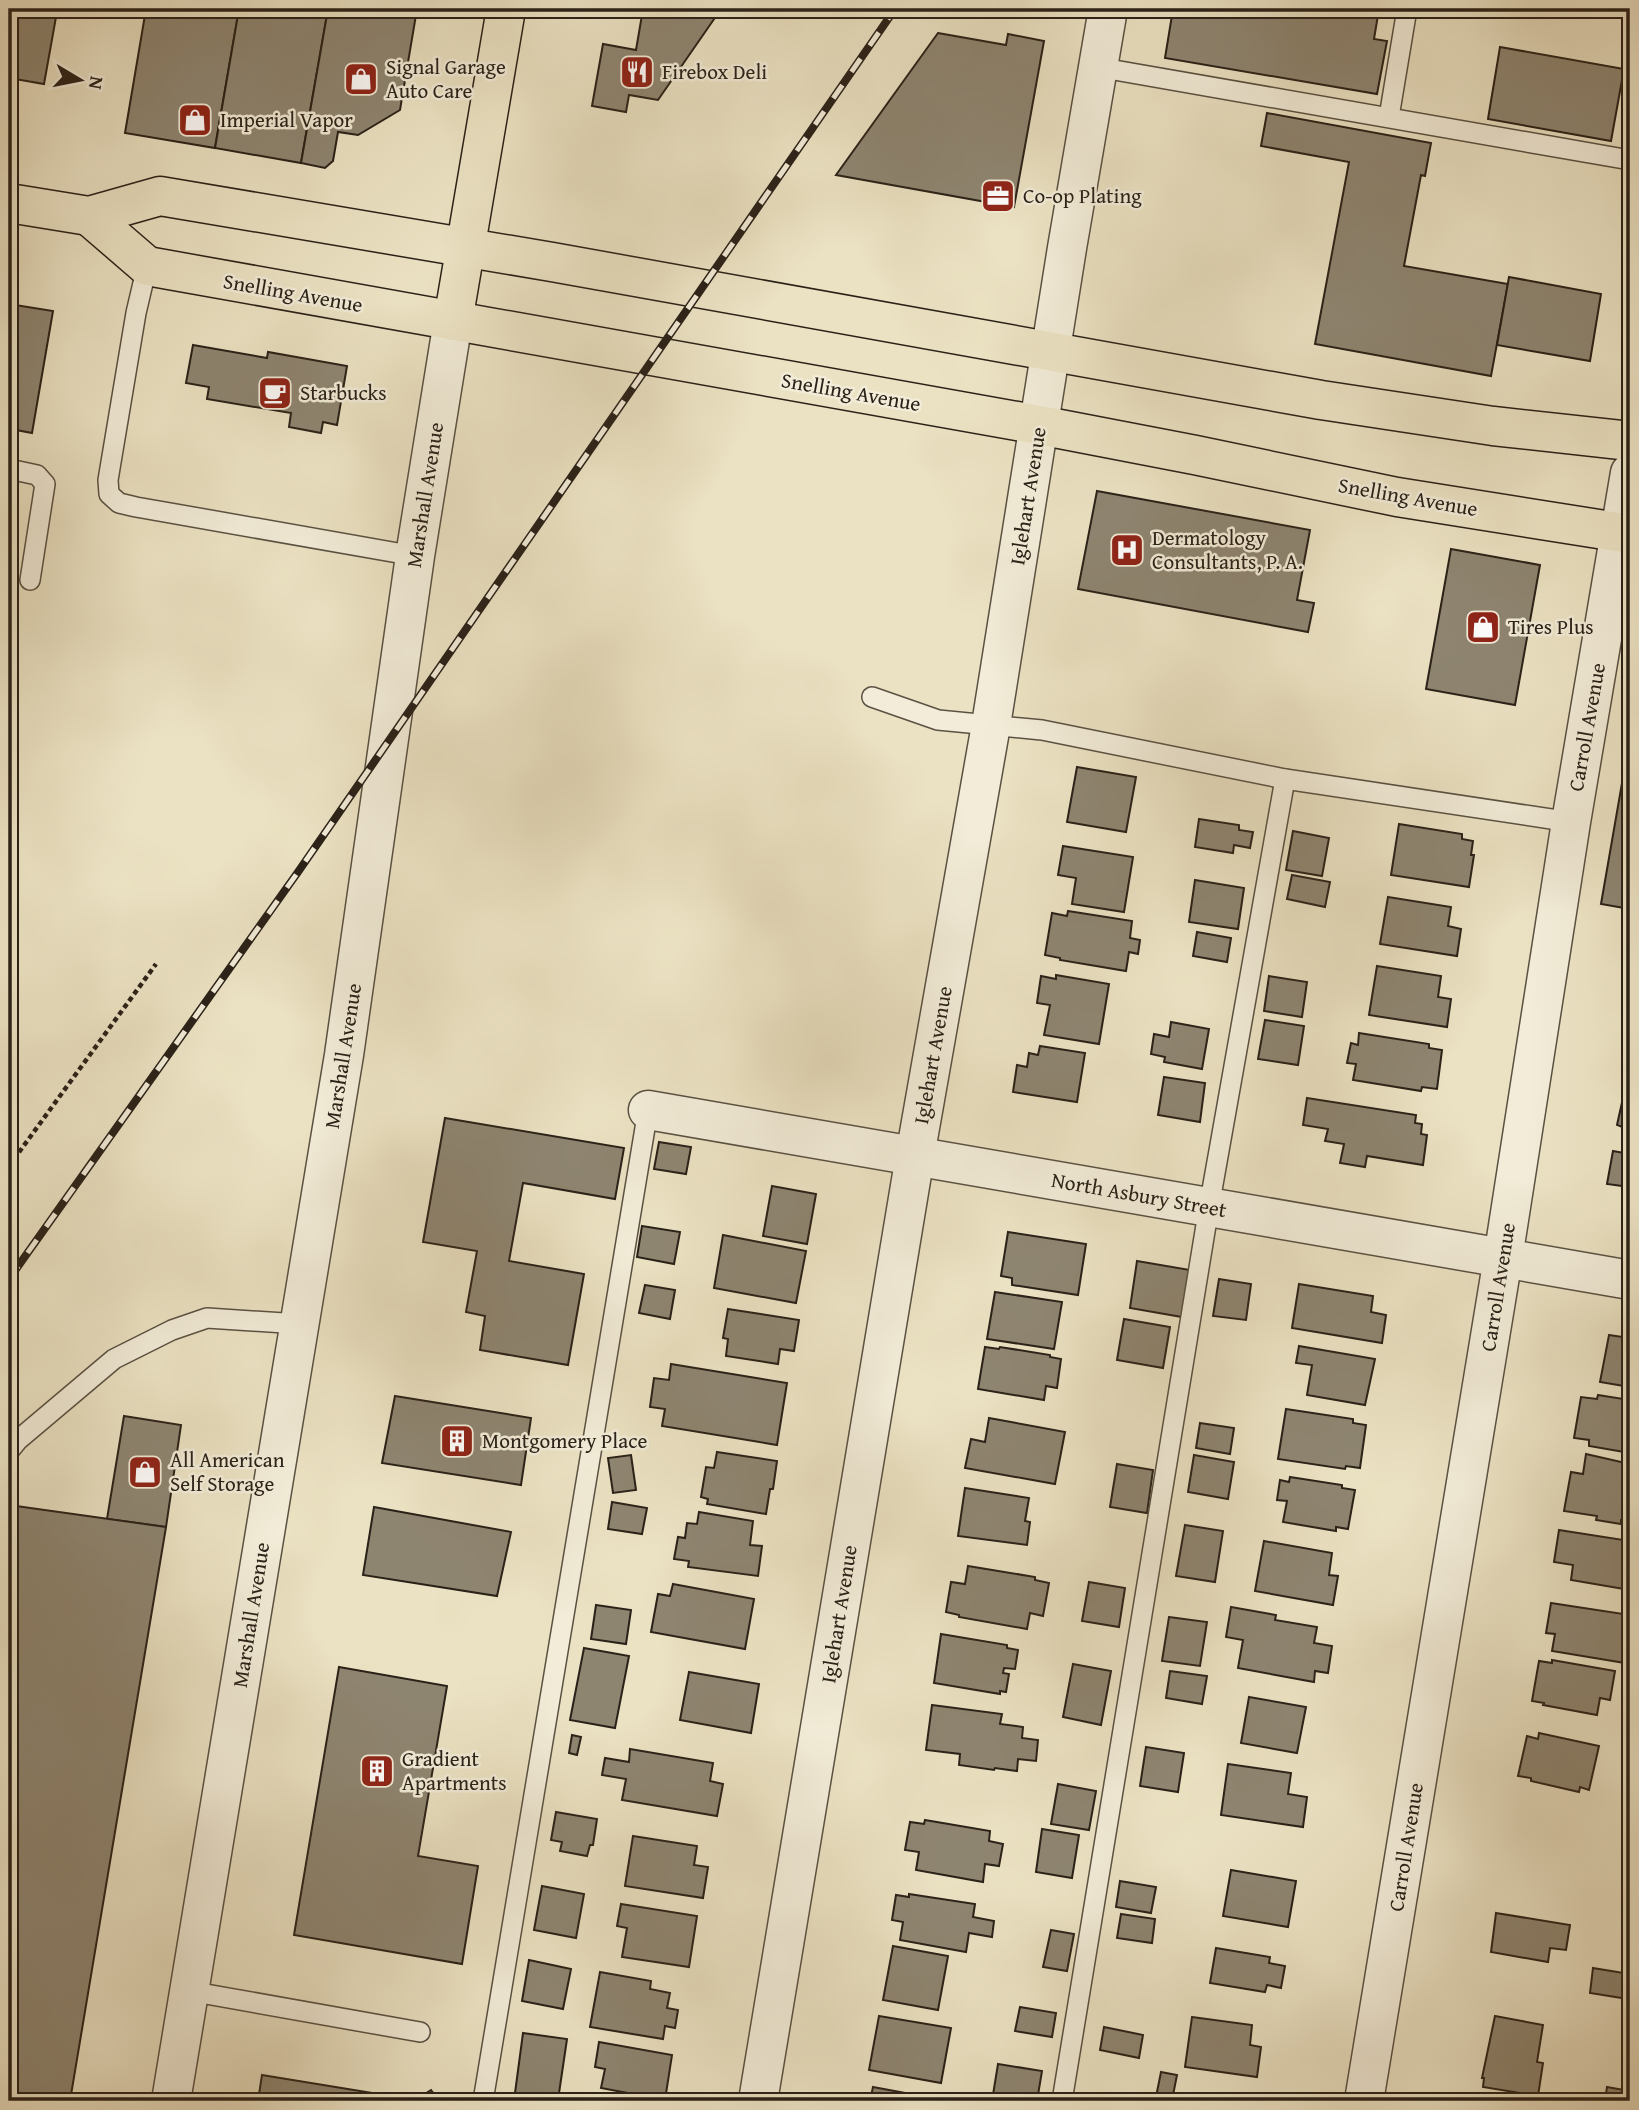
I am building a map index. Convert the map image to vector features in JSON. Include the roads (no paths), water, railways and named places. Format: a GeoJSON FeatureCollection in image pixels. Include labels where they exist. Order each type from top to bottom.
{"type":"FeatureCollection","features":[{"type":"Feature","properties":{"kind":"main road","name":"Marshall Avenue"},"geometry":{"type":"LineString","coordinates":[[453,321],[506,9]]}},
{"type":"Feature","properties":{"kind":"main road"},"geometry":{"type":"LineString","coordinates":[[9,203],[89,216],[160,196],[465,246],[1387,411],[1630,442]]}},
{"type":"Feature","properties":{"kind":"main road"},"geometry":{"type":"LineString","coordinates":[[89,216],[147,266]]}},
{"type":"Feature","properties":{"kind":"main road","name":"Snelling Avenue"},"geometry":{"type":"LineString","coordinates":[[147,266],[1039,425],[1397,497],[1625,533]]}},
{"type":"Feature","properties":{"kind":"street","name":"Iglehart Avenue"},"geometry":{"type":"LineString","coordinates":[[758,2101],[1108,9]]}},
{"type":"Feature","properties":{"kind":"street","name":"Marshall Avenue"},"geometry":{"type":"LineString","coordinates":[[171,2101],[344,1055],[415,556],[453,321]]}},
{"type":"Feature","properties":{"kind":"street","name":"Carroll Avenue"},"geometry":{"type":"LineString","coordinates":[[1364,2101],[1503,1258],[1571,822],[1625,533],[1630,473]]}},
{"type":"Feature","properties":{"kind":"street","name":"North Asbury Street"},"geometry":{"type":"LineString","coordinates":[[648,1110],[1630,1280]]}},
{"type":"Feature","properties":{"kind":"lane"},"geometry":{"type":"LineString","coordinates":[[1389,117],[1407,9]]}},
{"type":"Feature","properties":{"kind":"lane"},"geometry":{"type":"LineString","coordinates":[[1097,67],[1630,160]]}},
{"type":"Feature","properties":{"kind":"lane"},"geometry":{"type":"LineString","coordinates":[[147,266],[136,313],[108,480],[109,494],[119,503],[127,505],[415,556]]}},
{"type":"Feature","properties":{"kind":"lane"},"geometry":{"type":"LineString","coordinates":[[9,469],[37,475],[45,484],[30,580]]}},
{"type":"Feature","properties":{"kind":"lane"},"geometry":{"type":"LineString","coordinates":[[872,697],[938,720],[1042,730],[1285,779],[1571,822]]}},
{"type":"Feature","properties":{"kind":"lane"},"geometry":{"type":"LineString","coordinates":[[1062,2101],[1209,1207],[1285,779]]}},
{"type":"Feature","properties":{"kind":"lane"},"geometry":{"type":"LineString","coordinates":[[483,2101],[648,1110]]}},
{"type":"Feature","properties":{"kind":"lane"},"geometry":{"type":"LineString","coordinates":[[9,1451],[18,1440],[114,1359],[173,1330],[207,1318],[300,1324]]}},
{"type":"Feature","properties":{"kind":"lane"},"geometry":{"type":"LineString","coordinates":[[189,1991],[420,2032]]}},
{"type":"Feature","properties":{"kind":"railway"},"geometry":{"type":"LineString","coordinates":[[9,1279],[298,872],[895,9]]}},
{"type":"Feature","properties":{"kind":"place","name":"Firebox Deli"},"geometry":{"type":"Point","coordinates":[637,72]}},
{"type":"Feature","properties":{"kind":"place","name":"Signal Garage Auto Care"},"geometry":{"type":"Point","coordinates":[361,79]}},
{"type":"Feature","properties":{"kind":"place","name":"Imperial Vapor"},"geometry":{"type":"Point","coordinates":[195,120]}},
{"type":"Feature","properties":{"kind":"place","name":"Co-op Plating"},"geometry":{"type":"Point","coordinates":[998,196]}},
{"type":"Feature","properties":{"kind":"place","name":"Starbucks"},"geometry":{"type":"Point","coordinates":[275,393]}},
{"type":"Feature","properties":{"kind":"place","name":"Dermatology Consultants, P. A."},"geometry":{"type":"Point","coordinates":[1127,550]}},
{"type":"Feature","properties":{"kind":"place","name":"Tires Plus"},"geometry":{"type":"Point","coordinates":[1483,627]}},
{"type":"Feature","properties":{"kind":"place","name":"Montgomery Place"},"geometry":{"type":"Point","coordinates":[457,1441]}},
{"type":"Feature","properties":{"kind":"place","name":"All American Self Storage"},"geometry":{"type":"Point","coordinates":[145,1472]}},
{"type":"Feature","properties":{"kind":"place","name":"Gradient Apartments"},"geometry":{"type":"Point","coordinates":[377,1771]}}]}
